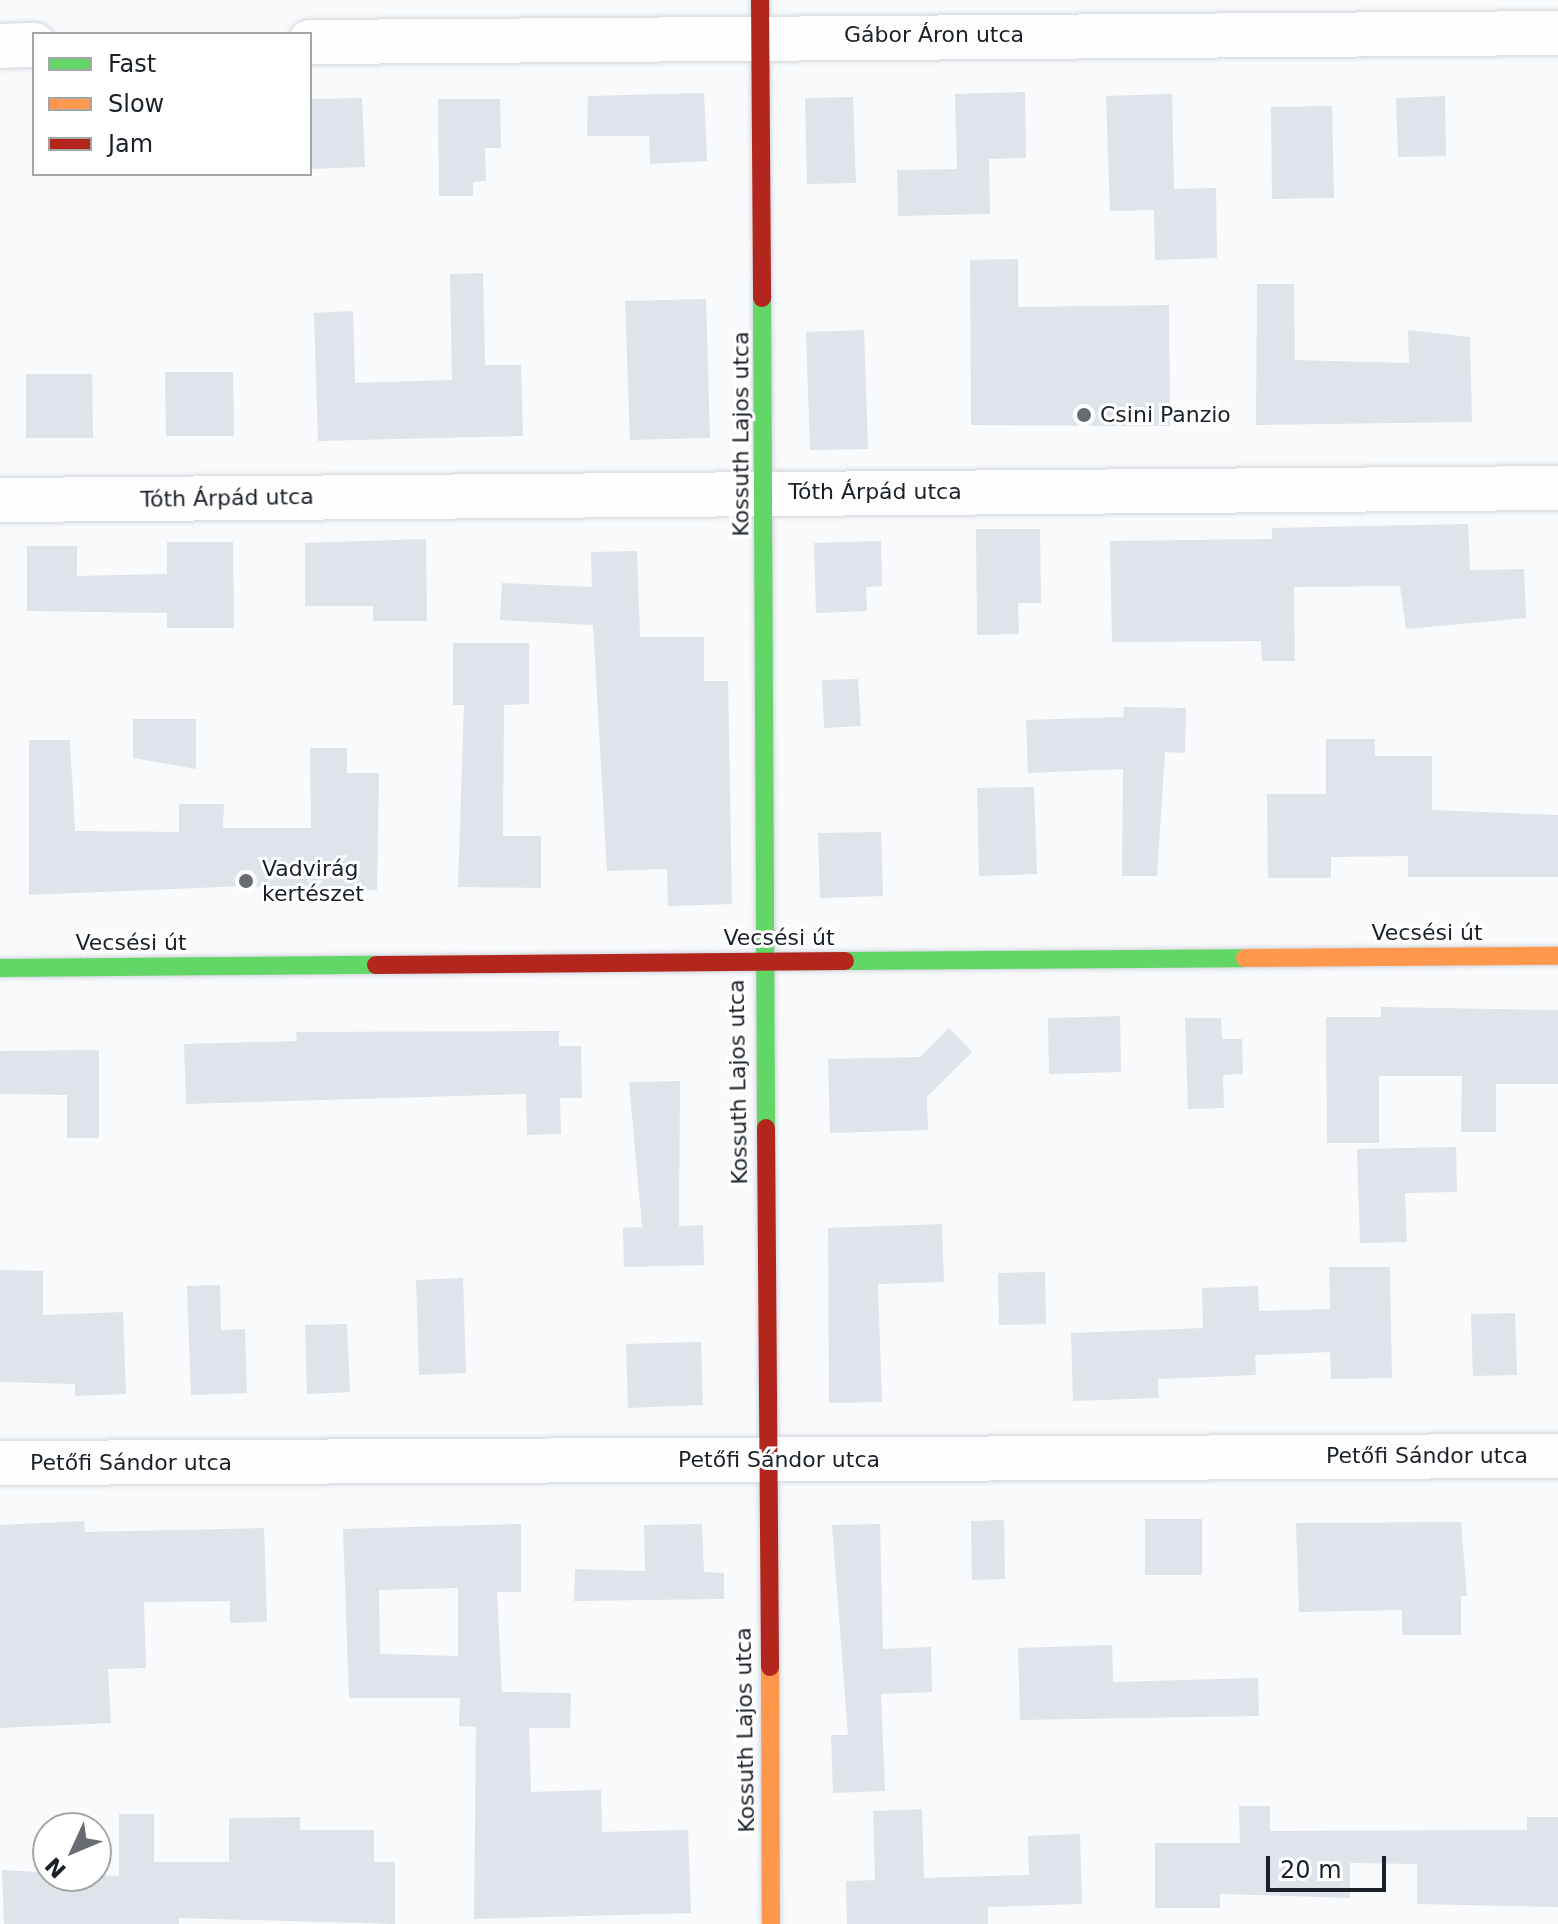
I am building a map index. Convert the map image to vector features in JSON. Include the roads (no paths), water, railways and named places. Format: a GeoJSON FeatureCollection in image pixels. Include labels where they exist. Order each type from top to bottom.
{"type":"FeatureCollection","features":[{"type":"Feature","properties":{"kind":"street","name":"Gábor Áron utca"},"geometry":{"type":"LineString","coordinates":[[312,42],[760,18],[1558,33]]}},
{"type":"Feature","properties":{"kind":"street","name":"Kossuth Lajos utca"},"geometry":{"type":"LineString","coordinates":[[760,18],[767,493],[761,962],[771,1924]]}},
{"type":"Feature","properties":{"kind":"street"},"geometry":{"type":"LineString","coordinates":[[0,46],[32,45]]}},
{"type":"Feature","properties":{"kind":"street","name":"Tóth Árpád utca"},"geometry":{"type":"LineString","coordinates":[[0,500],[1558,488]]}},
{"type":"Feature","properties":{"kind":"street","name":"Vecsési út"},"geometry":{"type":"LineString","coordinates":[[0,968],[1558,956]]}},
{"type":"Feature","properties":{"kind":"street","name":"Petőfi Sándor utca"},"geometry":{"type":"LineString","coordinates":[[0,1463],[1558,1456]]}},
{"type":"Feature","properties":{"kind":"place","name":"Csini Panzio"},"geometry":{"type":"Point","coordinates":[1084,415]}},
{"type":"Feature","properties":{"kind":"place","name":"Vadvirág kertészet"},"geometry":{"type":"Point","coordinates":[246,881]}}]}
